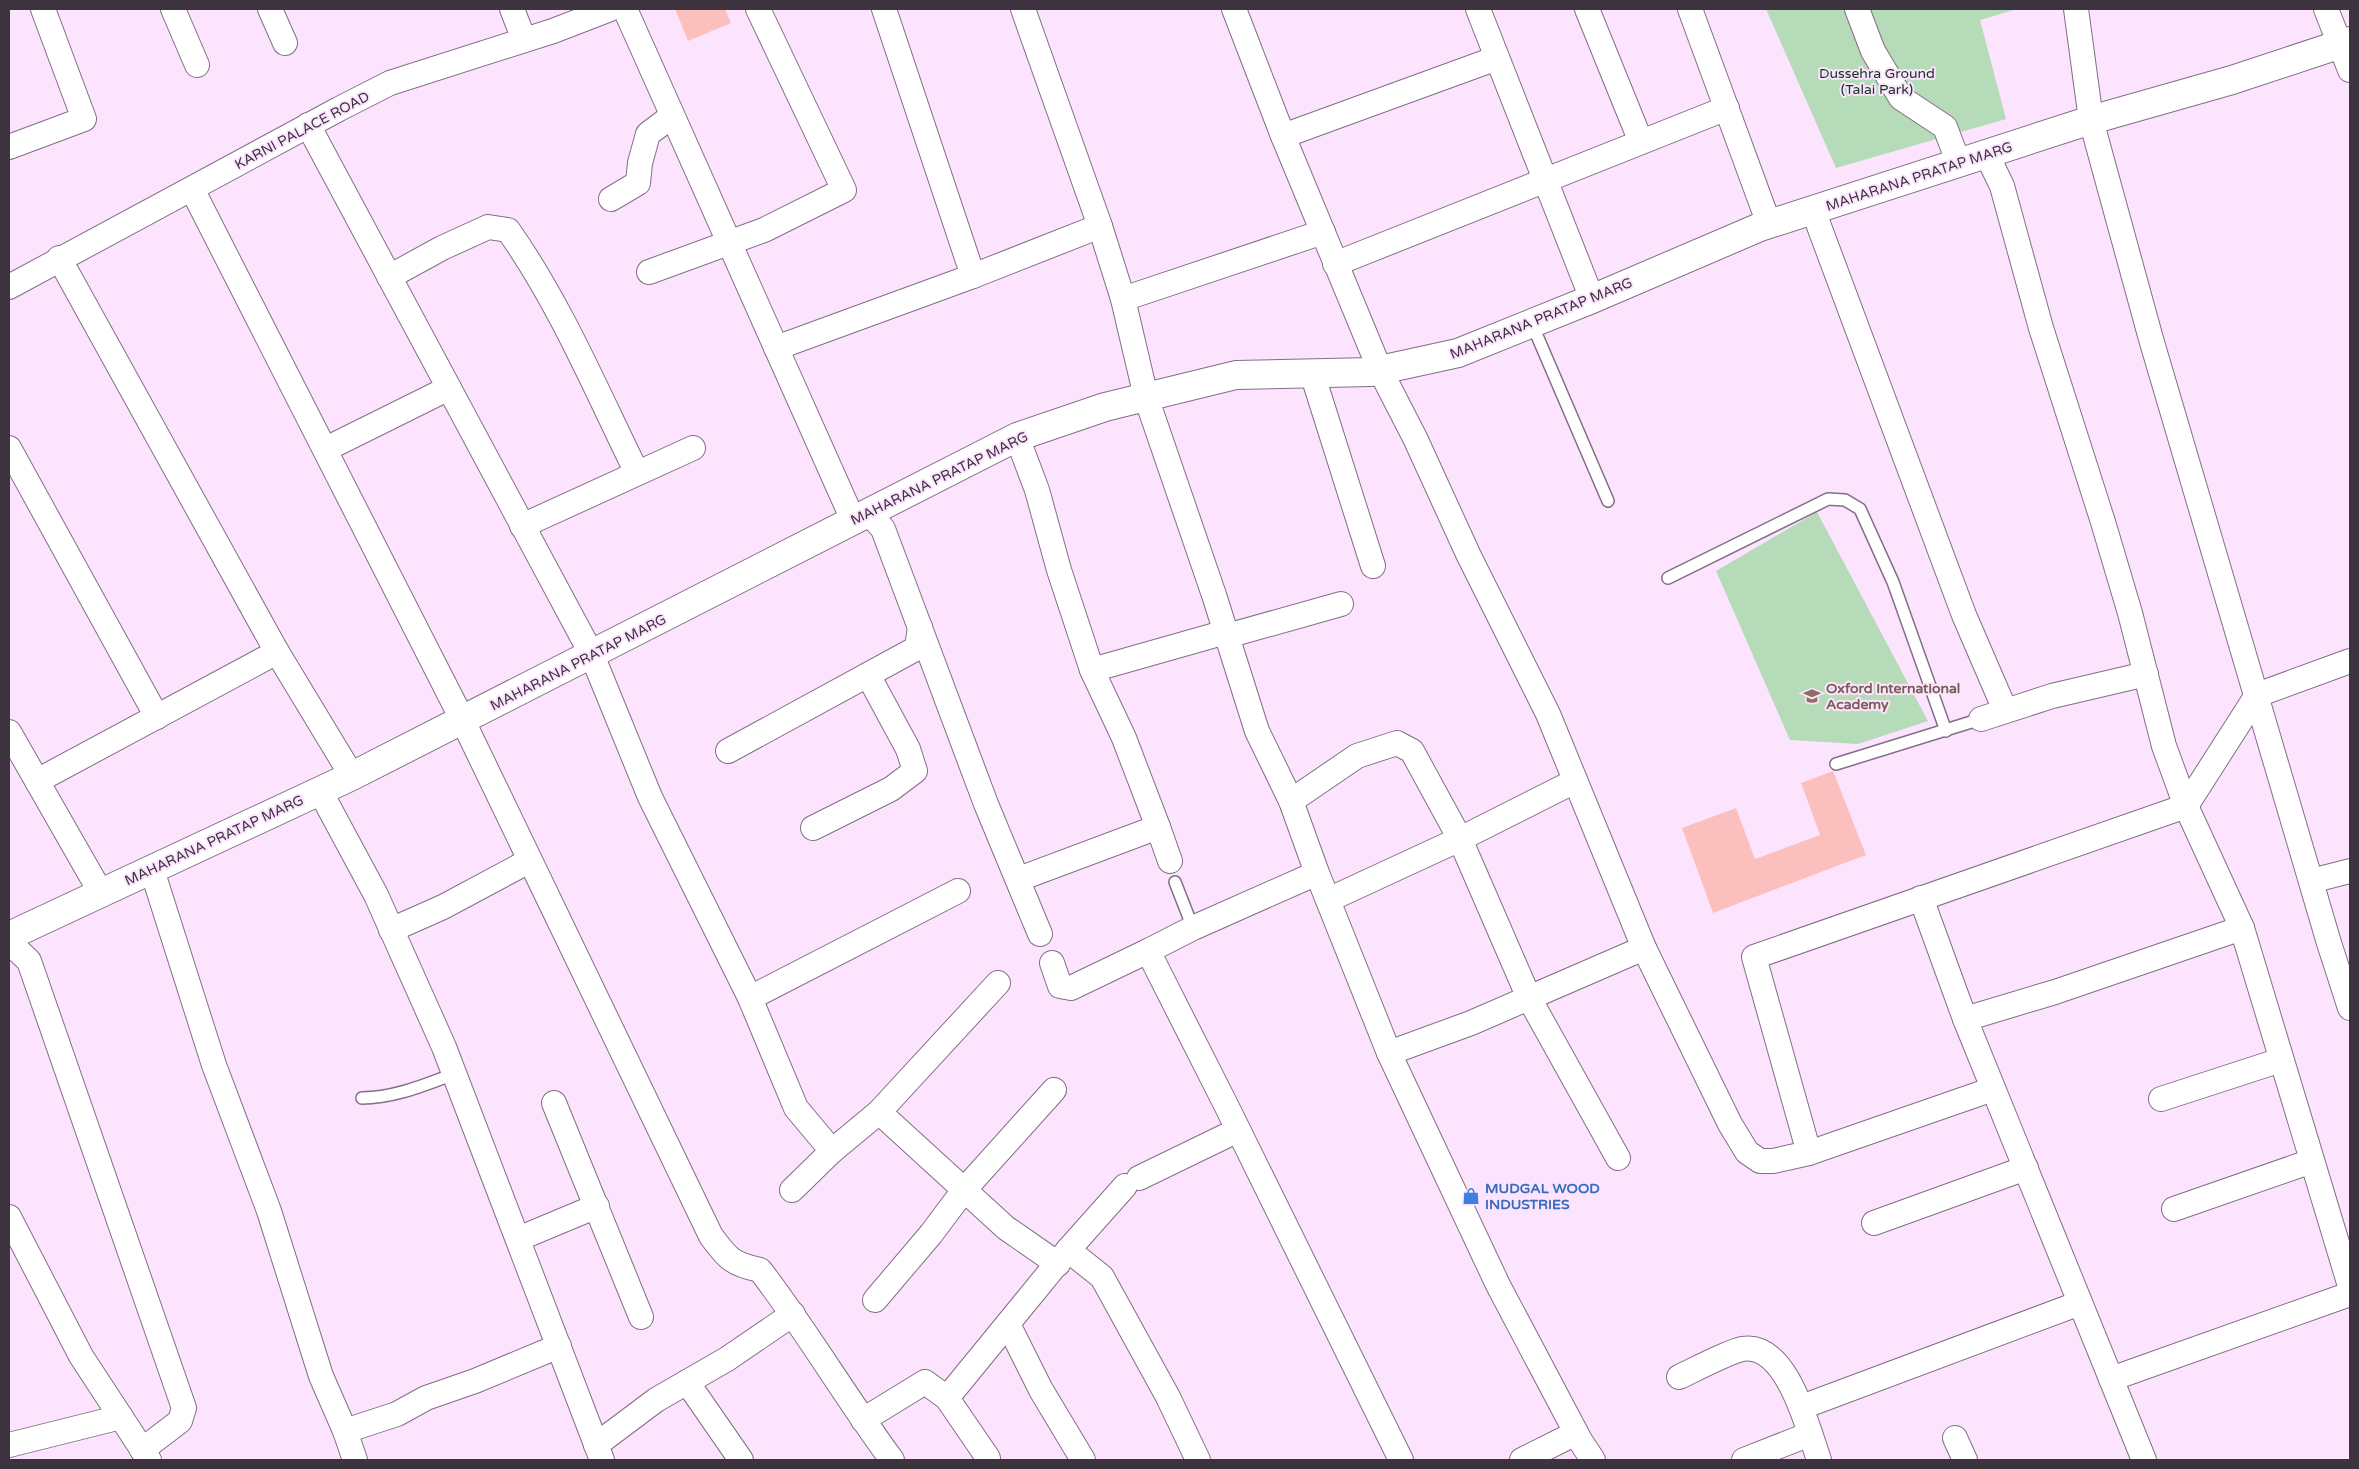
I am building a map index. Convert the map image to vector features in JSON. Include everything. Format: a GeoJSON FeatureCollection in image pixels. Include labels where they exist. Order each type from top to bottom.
{"type":"FeatureCollection","features":[{"type":"Feature","properties":{"kind":"street"},"geometry":{"type":"LineString","coordinates":[[9,147],[84,119],[43,9]]}},
{"type":"Feature","properties":{"kind":"street"},"geometry":{"type":"LineString","coordinates":[[172,9],[197,65]]}},
{"type":"Feature","properties":{"kind":"street"},"geometry":{"type":"LineString","coordinates":[[270,9],[285,44]]}},
{"type":"Feature","properties":{"kind":"street"},"geometry":{"type":"LineString","coordinates":[[512,9],[524,40]]}},
{"type":"Feature","properties":{"kind":"street","name":"KARNI PALACE ROAD"},"geometry":{"type":"LineString","coordinates":[[9,286],[390,83],[524,40],[610,9]]}},
{"type":"Feature","properties":{"kind":"street"},"geometry":{"type":"LineString","coordinates":[[624,9],[776,348],[860,516],[882,529],[986,804],[1019,879],[1040,934]]}},
{"type":"Feature","properties":{"kind":"street"},"geometry":{"type":"LineString","coordinates":[[649,272],[764,230],[844,190],[758,9]]}},
{"type":"Feature","properties":{"kind":"street"},"geometry":{"type":"LineString","coordinates":[[884,9],[973,276]]}},
{"type":"Feature","properties":{"kind":"street"},"geometry":{"type":"LineString","coordinates":[[1023,9],[1100,226],[1123,299],[1146,397],[1258,731],[1291,801],[1316,873],[1390,1053],[1498,1286],[1576,1433],[1593,1460]]}},
{"type":"Feature","properties":{"kind":"street"},"geometry":{"type":"LineString","coordinates":[[1234,9],[1283,136],[1380,370],[1415,438],[1469,556],[1548,714],[1644,948],[1730,1124],[1747,1152],[1760,1161],[1773,1161],[1809,1153],[1994,1089]]}},
{"type":"Feature","properties":{"kind":"street"},"geometry":{"type":"LineString","coordinates":[[1478,9],[1592,299]]}},
{"type":"Feature","properties":{"kind":"street"},"geometry":{"type":"LineString","coordinates":[[1587,9],[1641,142]]}},
{"type":"Feature","properties":{"kind":"street"},"geometry":{"type":"LineString","coordinates":[[1690,9],[1769,224]]}},
{"type":"Feature","properties":{"kind":"street"},"geometry":{"type":"LineString","coordinates":[[1857,9],[1873,51],[1901,98],[1945,127],[1958,164]]}},
{"type":"Feature","properties":{"kind":"street"},"geometry":{"type":"LineString","coordinates":[[2076,9],[2091,120],[2151,339],[2350,1008]]}},
{"type":"Feature","properties":{"kind":"street"},"geometry":{"type":"LineString","coordinates":[[2326,9],[2345,43],[2350,70]]}},
{"type":"Feature","properties":{"kind":"street","name":"MAHARANA PRATAP MARG"},"geometry":{"type":"LineString","coordinates":[[9,936],[352,776],[1017,437],[1106,406],[1236,375],[1380,370],[1458,354],[1769,224],[2091,120],[2232,80],[2345,43]]}},
{"type":"Feature","properties":{"kind":"street"},"geometry":{"type":"LineString","coordinates":[[1283,136],[1497,58]]}},
{"type":"Feature","properties":{"kind":"street"},"geometry":{"type":"LineString","coordinates":[[1335,264],[1727,108]]}},
{"type":"Feature","properties":{"kind":"street"},"geometry":{"type":"LineString","coordinates":[[611,199],[638,183],[640,163],[648,134],[672,116]]}},
{"type":"Feature","properties":{"kind":"street"},"geometry":{"type":"LineString","coordinates":[[308,125],[592,655],[650,797],[750,998],[796,1108],[832,1151]]}},
{"type":"Feature","properties":{"kind":"street"},"geometry":{"type":"LineString","coordinates":[[1986,155],[2002,186],[2041,328],[2103,522],[2146,674],[2164,746],[2186,806],[2242,928],[2350,1286]]}},
{"type":"Feature","properties":{"kind":"street"},"geometry":{"type":"LineString","coordinates":[[192,189],[463,721],[529,861],[638,1079],[711,1236],[723,1252],[738,1265],[760,1270],[793,1314],[863,1420],[892,1460]]}},
{"type":"Feature","properties":{"kind":"street"},"geometry":{"type":"LineString","coordinates":[[1813,210],[1964,615],[2005,710]]}},
{"type":"Feature","properties":{"kind":"street"},"geometry":{"type":"LineString","coordinates":[[776,348],[973,276],[1100,226]]}},
{"type":"Feature","properties":{"kind":"street"},"geometry":{"type":"LineString","coordinates":[[390,277],[442,248],[488,227],[508,230],[525,254],[554,306],[637,473]]}},
{"type":"Feature","properties":{"kind":"street"},"geometry":{"type":"LineString","coordinates":[[1123,299],[1323,232]]}},
{"type":"Feature","properties":{"kind":"street"},"geometry":{"type":"LineString","coordinates":[[60,258],[277,652],[352,776]]}},
{"type":"Feature","properties":{"kind":"street"},"geometry":{"type":"LineString","coordinates":[[1312,373],[1373,566]]}},
{"type":"Feature","properties":{"kind":"street"},"geometry":{"type":"LineString","coordinates":[[326,449],[449,388]]}},
{"type":"Feature","properties":{"kind":"street"},"geometry":{"type":"LineString","coordinates":[[1017,437],[1037,490],[1059,570],[1092,670],[1124,738],[1173,872]]}},
{"type":"Feature","properties":{"kind":"street"},"geometry":{"type":"LineString","coordinates":[[9,448],[157,716]]}},
{"type":"Feature","properties":{"kind":"street"},"geometry":{"type":"LineString","coordinates":[[522,526],[693,448]]}},
{"type":"Feature","properties":{"kind":"street"},"geometry":{"type":"LineString","coordinates":[[1092,670],[1341,604]]}},
{"type":"Feature","properties":{"kind":"street"},"geometry":{"type":"LineString","coordinates":[[728,751],[916,648],[920,627]]}},
{"type":"Feature","properties":{"kind":"street"},"geometry":{"type":"LineString","coordinates":[[37,781],[277,652]]}},
{"type":"Feature","properties":{"kind":"street"},"geometry":{"type":"LineString","coordinates":[[1809,1153],[1754,957],[2186,806],[2257,695],[2350,661]]}},
{"type":"Feature","properties":{"kind":"street"},"geometry":{"type":"LineString","coordinates":[[1981,719],[2052,696],[2146,674]]}},
{"type":"Feature","properties":{"kind":"street"},"geometry":{"type":"LineString","coordinates":[[813,828],[891,789],[915,771],[908,749],[868,675]]}},
{"type":"Feature","properties":{"kind":"street"},"geometry":{"type":"LineString","coordinates":[[9,732],[101,894]]}},
{"type":"Feature","properties":{"kind":"street"},"geometry":{"type":"LineString","coordinates":[[1291,801],[1357,756],[1397,743],[1412,751],[1460,839],[1529,998],[1618,1158]]}},
{"type":"Feature","properties":{"kind":"street"},"geometry":{"type":"LineString","coordinates":[[1328,900],[1460,839],[1575,781]]}},
{"type":"Feature","properties":{"kind":"street"},"geometry":{"type":"LineString","coordinates":[[320,791],[376,895],[454,1074],[599,1453],[656,1400],[727,1359],[793,1314]]}},
{"type":"Feature","properties":{"kind":"street"},"geometry":{"type":"LineString","coordinates":[[1019,879],[1158,827]]}},
{"type":"Feature","properties":{"kind":"street"},"geometry":{"type":"LineString","coordinates":[[391,930],[443,906],[529,861]]}},
{"type":"Feature","properties":{"kind":"street"},"geometry":{"type":"LineString","coordinates":[[152,870],[214,1064],[269,1211],[321,1376],[345,1431],[355,1460]]}},
{"type":"Feature","properties":{"kind":"street"},"geometry":{"type":"LineString","coordinates":[[2311,881],[2350,871]]}},
{"type":"Feature","properties":{"kind":"street"},"geometry":{"type":"LineString","coordinates":[[1052,963],[1060,986],[1071,988],[1194,928],[1316,873]]}},
{"type":"Feature","properties":{"kind":"street"},"geometry":{"type":"LineString","coordinates":[[750,998],[958,891]]}},
{"type":"Feature","properties":{"kind":"street"},"geometry":{"type":"LineString","coordinates":[[1921,898],[1965,1019],[2144,1460]]}},
{"type":"Feature","properties":{"kind":"street"},"geometry":{"type":"LineString","coordinates":[[1965,1019],[2242,928]]}},
{"type":"Feature","properties":{"kind":"street"},"geometry":{"type":"LineString","coordinates":[[9,942],[29,961],[184,1408],[180,1421],[145,1455],[81,1356],[9,1217]]}},
{"type":"Feature","properties":{"kind":"street"},"geometry":{"type":"LineString","coordinates":[[1390,1053],[1470,1023],[1644,948]]}},
{"type":"Feature","properties":{"kind":"street"},"geometry":{"type":"LineString","coordinates":[[1148,951],[1401,1460]]}},
{"type":"Feature","properties":{"kind":"street"},"geometry":{"type":"LineString","coordinates":[[792,1190],[832,1151],[879,1112],[998,983]]}},
{"type":"Feature","properties":{"kind":"street"},"geometry":{"type":"LineString","coordinates":[[2161,1099],[2281,1060]]}},
{"type":"Feature","properties":{"kind":"street"},"geometry":{"type":"LineString","coordinates":[[875,1300],[931,1234],[964,1190],[1054,1090]]}},
{"type":"Feature","properties":{"kind":"street"},"geometry":{"type":"LineString","coordinates":[[554,1103],[641,1316]]}},
{"type":"Feature","properties":{"kind":"street"},"geometry":{"type":"LineString","coordinates":[[879,1112],[1006,1228],[1102,1277],[1168,1397],[1198,1460]]}},
{"type":"Feature","properties":{"kind":"street"},"geometry":{"type":"LineString","coordinates":[[947,1398],[1063,1257],[1132,1182],[1238,1130]]}},
{"type":"Feature","properties":{"kind":"street"},"geometry":{"type":"LineString","coordinates":[[2174,1208],[2312,1161]]}},
{"type":"Feature","properties":{"kind":"street"},"geometry":{"type":"LineString","coordinates":[[1874,1223],[2026,1168]]}},
{"type":"Feature","properties":{"kind":"street"},"geometry":{"type":"LineString","coordinates":[[518,1239],[597,1206]]}},
{"type":"Feature","properties":{"kind":"street"},"geometry":{"type":"LineString","coordinates":[[2111,1379],[2350,1294]]}},
{"type":"Feature","properties":{"kind":"street"},"geometry":{"type":"LineString","coordinates":[[1802,1407],[2080,1303]]}},
{"type":"Feature","properties":{"kind":"street"},"geometry":{"type":"LineString","coordinates":[[1008,1324],[1041,1390],[1083,1460]]}},
{"type":"Feature","properties":{"kind":"street"},"geometry":{"type":"LineString","coordinates":[[345,1431],[397,1414],[426,1398],[475,1381],[558,1346]]}},
{"type":"Feature","properties":{"kind":"street"},"geometry":{"type":"LineString","coordinates":[[1679,1377],[1742,1349],[1760,1350],[1778,1364],[1802,1407],[1819,1460]]}},
{"type":"Feature","properties":{"kind":"street"},"geometry":{"type":"LineString","coordinates":[[687,1382],[741,1460]]}},
{"type":"Feature","properties":{"kind":"street"},"geometry":{"type":"LineString","coordinates":[[863,1420],[925,1382],[947,1398],[988,1458]]}},
{"type":"Feature","properties":{"kind":"street"},"geometry":{"type":"LineString","coordinates":[[9,1445],[121,1417]]}},
{"type":"Feature","properties":{"kind":"street"},"geometry":{"type":"LineString","coordinates":[[1522,1460],[1576,1433]]}},
{"type":"Feature","properties":{"kind":"street"},"geometry":{"type":"LineString","coordinates":[[1744,1460],[1810,1434]]}},
{"type":"Feature","properties":{"kind":"street"},"geometry":{"type":"LineString","coordinates":[[1955,1438],[1965,1460]]}},
{"type":"Feature","properties":{"kind":"lane"},"geometry":{"type":"LineString","coordinates":[[1532,324],[1608,501]]}},
{"type":"Feature","properties":{"kind":"lane"},"geometry":{"type":"LineString","coordinates":[[1668,578],[1828,499],[1845,500],[1860,509],[1893,582],[1946,730]]}},
{"type":"Feature","properties":{"kind":"lane"},"geometry":{"type":"LineString","coordinates":[[1836,764],[1981,719]]}},
{"type":"Feature","properties":{"kind":"lane"},"geometry":{"type":"LineString","coordinates":[[1173,872],[1194,928]]}},
{"type":"Feature","properties":{"kind":"lane"},"geometry":{"type":"LineString","coordinates":[[362,1098],[378,1098],[414,1089],[454,1074]]}},
{"type":"Feature","properties":{"kind":"green space","name":"Dussehra Ground (Talai Park)"},"geometry":{"type":"Polygon","coordinates":[[[1766,9],[2017,9],[1980,20],[2006,119],[1836,168],[1766,9]]]}},
{"type":"Feature","properties":{"kind":"green space"},"geometry":{"type":"Polygon","coordinates":[[[1817,512],[1928,721],[1858,744],[1790,740],[1716,571],[1817,512]]]}},
{"type":"Feature","properties":{"kind":"building"},"geometry":{"type":"Polygon","coordinates":[[[675,9],[725,9],[731,23],[688,41],[675,9]]]}},
{"type":"Feature","properties":{"kind":"building"},"geometry":{"type":"Polygon","coordinates":[[[1833,771],[1866,855],[1713,913],[1682,828],[1736,808],[1755,859],[1820,835],[1801,783],[1833,771]]]}},
{"type":"Feature","properties":{"kind":"place","name":"Oxford International Academy"},"geometry":{"type":"Point","coordinates":[1812,696]}},
{"type":"Feature","properties":{"kind":"place","name":"MUDGAL WOOD INDUSTRIES"},"geometry":{"type":"Point","coordinates":[1471,1196]}}]}
